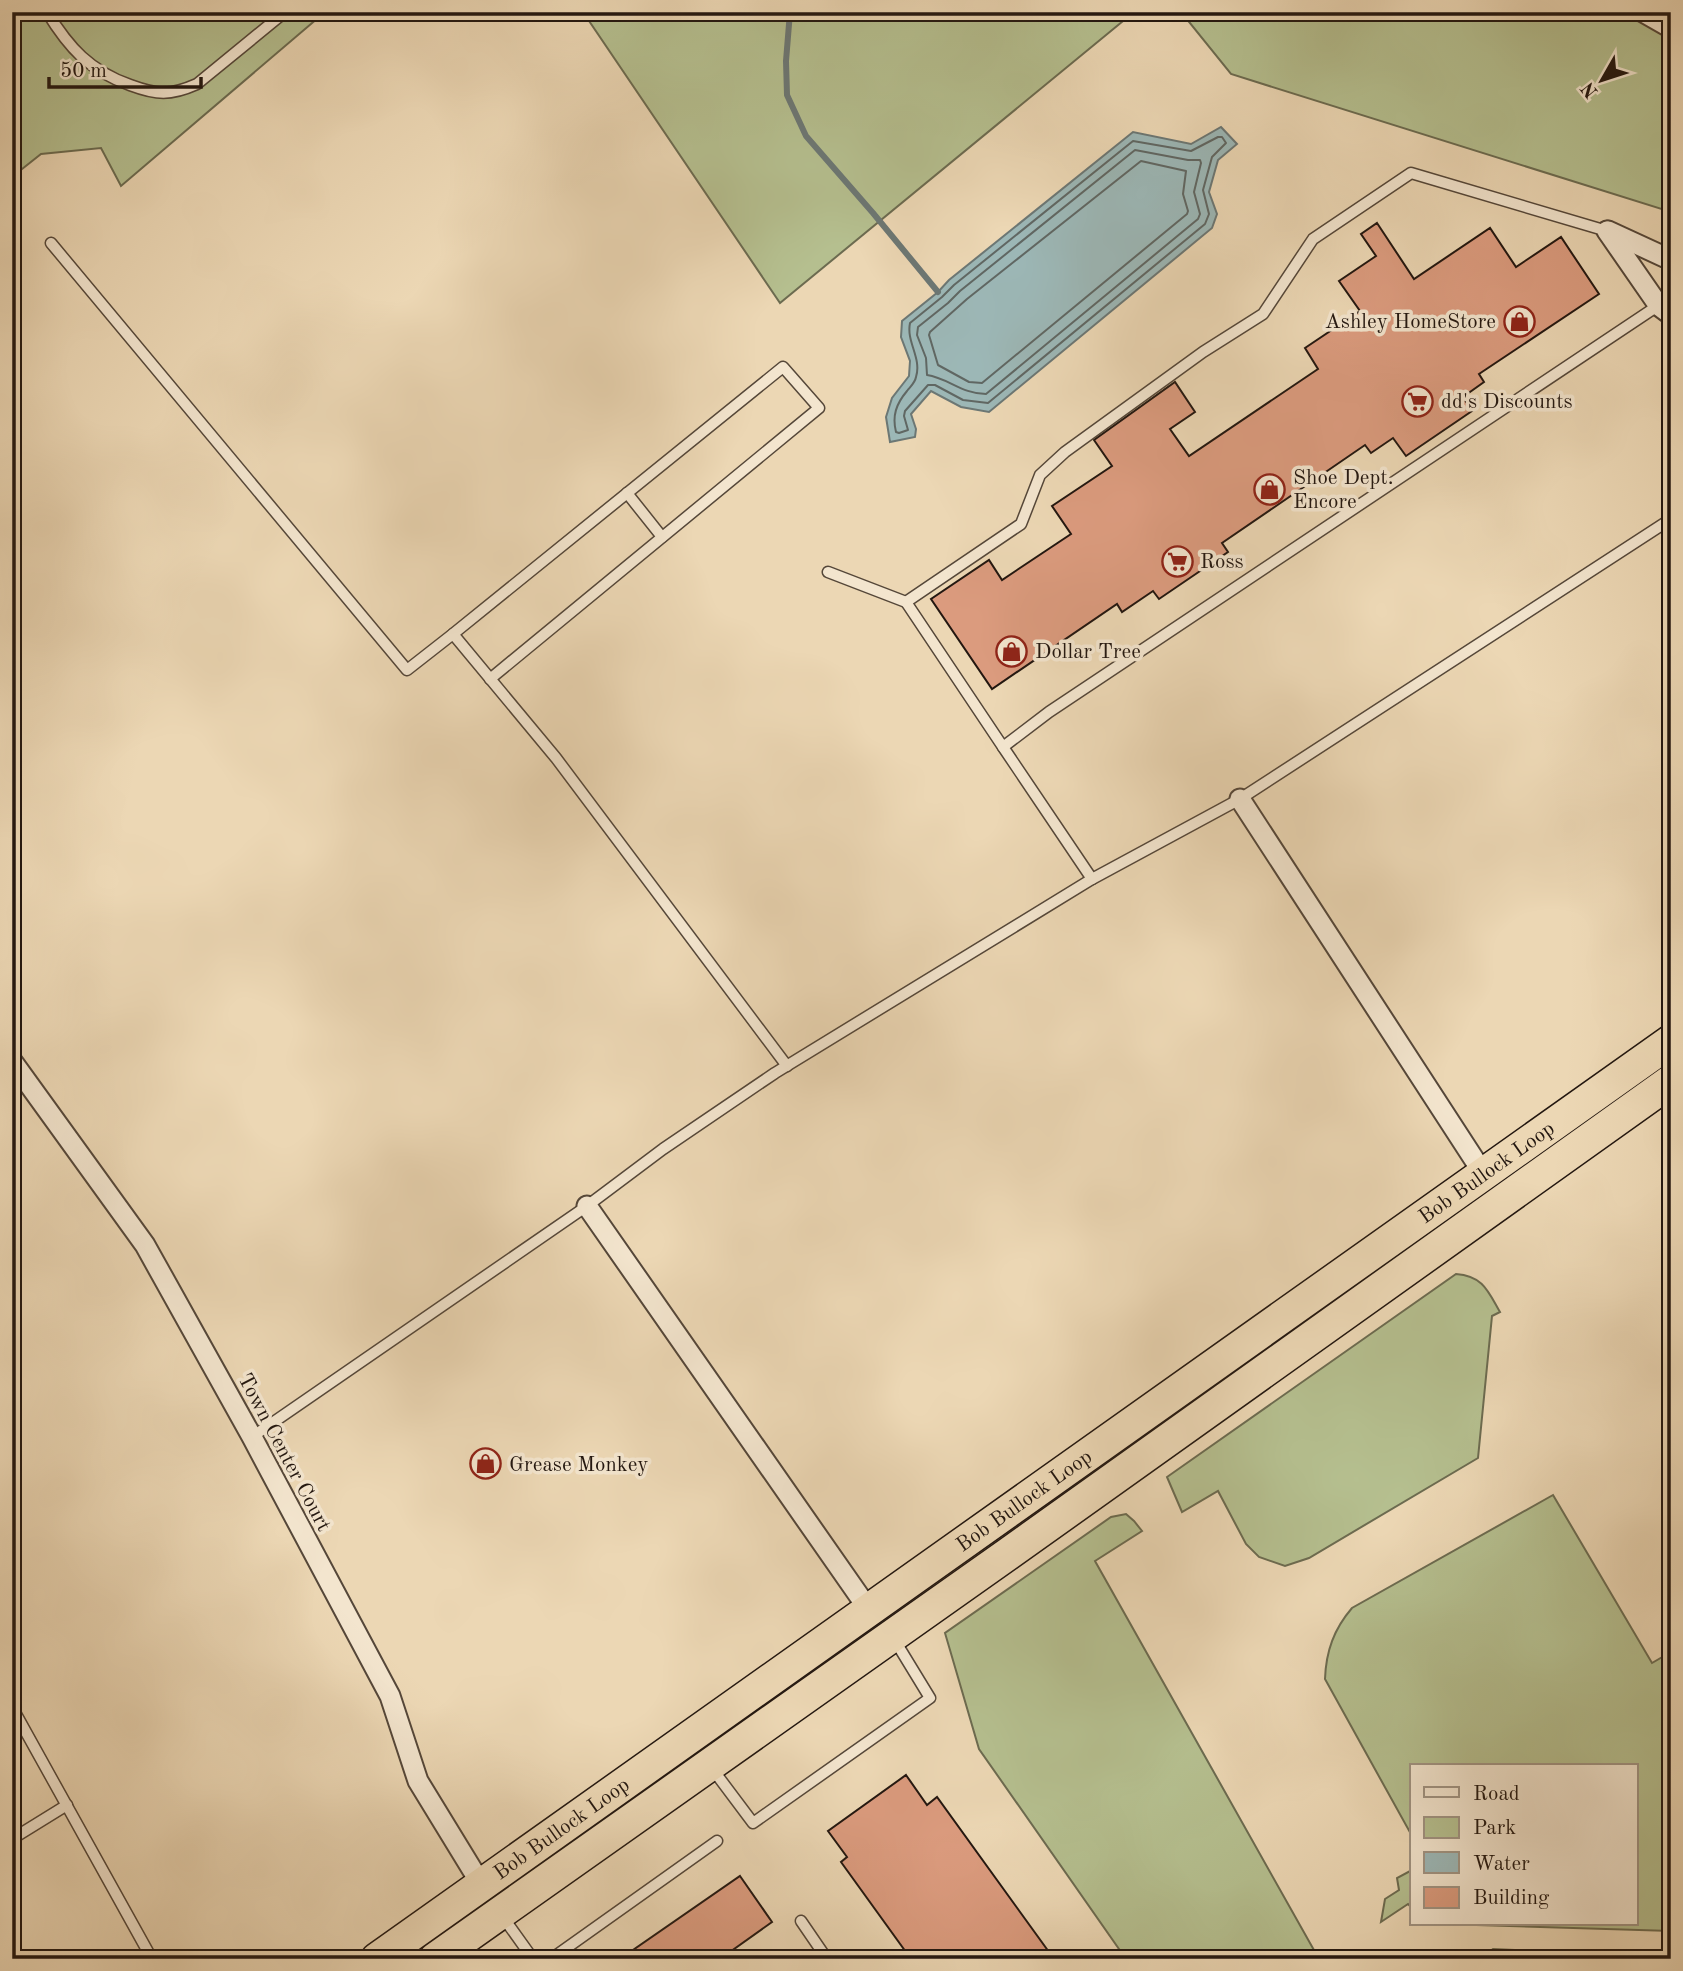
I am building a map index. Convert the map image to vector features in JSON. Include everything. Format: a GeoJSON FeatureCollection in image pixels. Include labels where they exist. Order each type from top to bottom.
{"type":"FeatureCollection","features":[{"type":"Feature","properties":{"kind":"highway","name":"Bob Bullock Loop"},"geometry":{"type":"LineString","coordinates":[[377,1959],[1671,1041]]}},
{"type":"Feature","properties":{"kind":"highway","name":"Bob Bullock Loop"},"geometry":{"type":"LineString","coordinates":[[435,1959],[1671,1081]]}},
{"type":"Feature","properties":{"kind":"highway"},"geometry":{"type":"LineString","coordinates":[[892,1636],[893,1619],[900,1611],[942,1578],[1025,1500]]}},
{"type":"Feature","properties":{"kind":"highway"},"geometry":{"type":"LineString","coordinates":[[755,1732],[783,1694],[859,1637],[869,1610]]}},
{"type":"Feature","properties":{"kind":"street"},"geometry":{"type":"LineString","coordinates":[[1643,12],[1671,29]]}},
{"type":"Feature","properties":{"kind":"street"},"geometry":{"type":"LineString","coordinates":[[1607,231],[1671,260]]}},
{"type":"Feature","properties":{"kind":"street"},"geometry":{"type":"LineString","coordinates":[[1607,231],[1667,306]]}},
{"type":"Feature","properties":{"kind":"street"},"geometry":{"type":"LineString","coordinates":[[1240,799],[1483,1172]]}},
{"type":"Feature","properties":{"kind":"street","name":"Town Center Court"},"geometry":{"type":"LineString","coordinates":[[12,1061],[145,1245],[252,1437],[390,1696],[418,1781],[481,1884]]}},
{"type":"Feature","properties":{"kind":"street"},"geometry":{"type":"LineString","coordinates":[[587,1206],[869,1610]]}},
{"type":"Feature","properties":{"kind":"lane"},"geometry":{"type":"LineString","coordinates":[[47,12],[71,47],[96,71],[152,93],[181,91],[197,84],[285,12]]}},
{"type":"Feature","properties":{"kind":"lane"},"geometry":{"type":"LineString","coordinates":[[906,602],[1021,524],[1040,475],[1065,452],[1203,352],[1263,314],[1313,239],[1411,173],[1607,231]]}},
{"type":"Feature","properties":{"kind":"lane"},"geometry":{"type":"LineString","coordinates":[[51,243],[407,670],[783,367],[819,408],[490,679]]}},
{"type":"Feature","properties":{"kind":"lane"},"geometry":{"type":"LineString","coordinates":[[1003,747],[1049,712],[1667,306]]}},
{"type":"Feature","properties":{"kind":"lane"},"geometry":{"type":"LineString","coordinates":[[627,493],[662,537]]}},
{"type":"Feature","properties":{"kind":"lane"},"geometry":{"type":"LineString","coordinates":[[252,1437],[587,1206],[663,1149],[787,1066],[1092,879],[1240,799],[1671,519]]}},
{"type":"Feature","properties":{"kind":"lane"},"geometry":{"type":"LineString","coordinates":[[828,572],[906,602],[1092,879]]}},
{"type":"Feature","properties":{"kind":"lane"},"geometry":{"type":"LineString","coordinates":[[453,634],[556,758],[787,1066]]}},
{"type":"Feature","properties":{"kind":"lane"},"geometry":{"type":"LineString","coordinates":[[710,1764],[753,1823],[930,1698],[892,1636]]}},
{"type":"Feature","properties":{"kind":"lane"},"geometry":{"type":"LineString","coordinates":[[12,1707],[152,1959]]}},
{"type":"Feature","properties":{"kind":"lane"},"geometry":{"type":"LineString","coordinates":[[12,1839],[67,1805]]}},
{"type":"Feature","properties":{"kind":"lane"},"geometry":{"type":"LineString","coordinates":[[551,1959],[717,1841]]}},
{"type":"Feature","properties":{"kind":"lane"},"geometry":{"type":"LineString","coordinates":[[500,1912],[533,1959]]}},
{"type":"Feature","properties":{"kind":"lane"},"geometry":{"type":"LineString","coordinates":[[801,1921],[827,1959]]}},
{"type":"Feature","properties":{"kind":"green space"},"geometry":{"type":"Polygon","coordinates":[[[12,12],[325,12],[121,186],[101,148],[41,154],[12,177],[12,12]]]}},
{"type":"Feature","properties":{"kind":"green space"},"geometry":{"type":"Polygon","coordinates":[[[583,12],[1134,12],[780,303],[583,12]]]}},
{"type":"Feature","properties":{"kind":"green space"},"geometry":{"type":"Polygon","coordinates":[[[1181,12],[1671,12],[1671,212],[1231,74],[1181,12]]]}},
{"type":"Feature","properties":{"kind":"green space"},"geometry":{"type":"Polygon","coordinates":[[[1456,1274],[1479,1281],[1500,1312],[1492,1316],[1478,1458],[1309,1558],[1285,1566],[1259,1557],[1246,1544],[1218,1491],[1182,1512],[1167,1477],[1456,1274]]]}},
{"type":"Feature","properties":{"kind":"green space"},"geometry":{"type":"Polygon","coordinates":[[[1553,1495],[1652,1663],[1671,1652],[1671,1931],[1508,1926],[1638,1926],[1638,1764],[1410,1764],[1410,1832],[1325,1679],[1332,1641],[1352,1608],[1553,1495]]]}},
{"type":"Feature","properties":{"kind":"green space"},"geometry":{"type":"Polygon","coordinates":[[[1126,1514],[1142,1531],[1095,1561],[1319,1959],[1126,1959],[979,1749],[945,1633],[1111,1517],[1126,1514]]]}},
{"type":"Feature","properties":{"kind":"green space"},"geometry":{"type":"Polygon","coordinates":[[[1410,1871],[1410,1906],[1408,1904],[1381,1922],[1385,1899],[1399,1890],[1397,1878],[1410,1871]]]}},
{"type":"Feature","properties":{"kind":"green space"},"geometry":{"type":"Polygon","coordinates":[[[1493,1949],[1671,1957],[1671,1959],[1480,1959],[1493,1949]]]}},
{"type":"Feature","properties":{"kind":"water"},"geometry":{"type":"Polygon","coordinates":[[[1221,127],[1237,144],[1218,160],[1209,192],[1217,214],[1212,228],[989,412],[961,407],[931,391],[911,414],[916,429],[915,437],[890,442],[886,417],[892,398],[909,376],[910,361],[901,337],[902,321],[1133,132],[1191,144],[1221,127]]]}},
{"type":"Feature","properties":{"kind":"building"},"geometry":{"type":"Polygon","coordinates":[[[1377,223],[1414,279],[1490,228],[1516,267],[1561,237],[1599,294],[1479,374],[1484,382],[1463,397],[1472,411],[1406,456],[1393,438],[1371,453],[1365,445],[1222,543],[1228,552],[1159,599],[1153,591],[1122,612],[1117,604],[992,689],[931,599],[989,560],[1002,580],[1071,534],[1052,506],[1112,466],[1094,440],[1175,382],[1195,412],[1170,429],[1189,456],[1318,369],[1305,348],[1360,311],[1339,281],[1376,256],[1361,234],[1377,223]]]}},
{"type":"Feature","properties":{"kind":"building"},"geometry":{"type":"Polygon","coordinates":[[[906,1775],[927,1805],[937,1797],[1054,1959],[911,1959],[841,1862],[847,1857],[828,1831],[906,1775]]]}},
{"type":"Feature","properties":{"kind":"building"},"geometry":{"type":"Polygon","coordinates":[[[740,1876],[772,1922],[720,1959],[620,1959],[740,1876]]]}},
{"type":"Feature","properties":{"kind":"waterway"},"geometry":{"type":"LineString","coordinates":[[790,12],[786,61],[787,95],[806,136],[938,292]]}},
{"type":"Feature","properties":{"kind":"place","name":"Ashley HomeStore"},"geometry":{"type":"Point","coordinates":[1519,321]}},
{"type":"Feature","properties":{"kind":"place","name":"dd's Discounts"},"geometry":{"type":"Point","coordinates":[1418,401]}},
{"type":"Feature","properties":{"kind":"place","name":"Shoe Dept. Encore"},"geometry":{"type":"Point","coordinates":[1270,489]}},
{"type":"Feature","properties":{"kind":"place","name":"Ross"},"geometry":{"type":"Point","coordinates":[1177,561]}},
{"type":"Feature","properties":{"kind":"place","name":"Dollar Tree"},"geometry":{"type":"Point","coordinates":[1012,651]}},
{"type":"Feature","properties":{"kind":"place","name":"Grease Monkey"},"geometry":{"type":"Point","coordinates":[486,1464]}}]}
